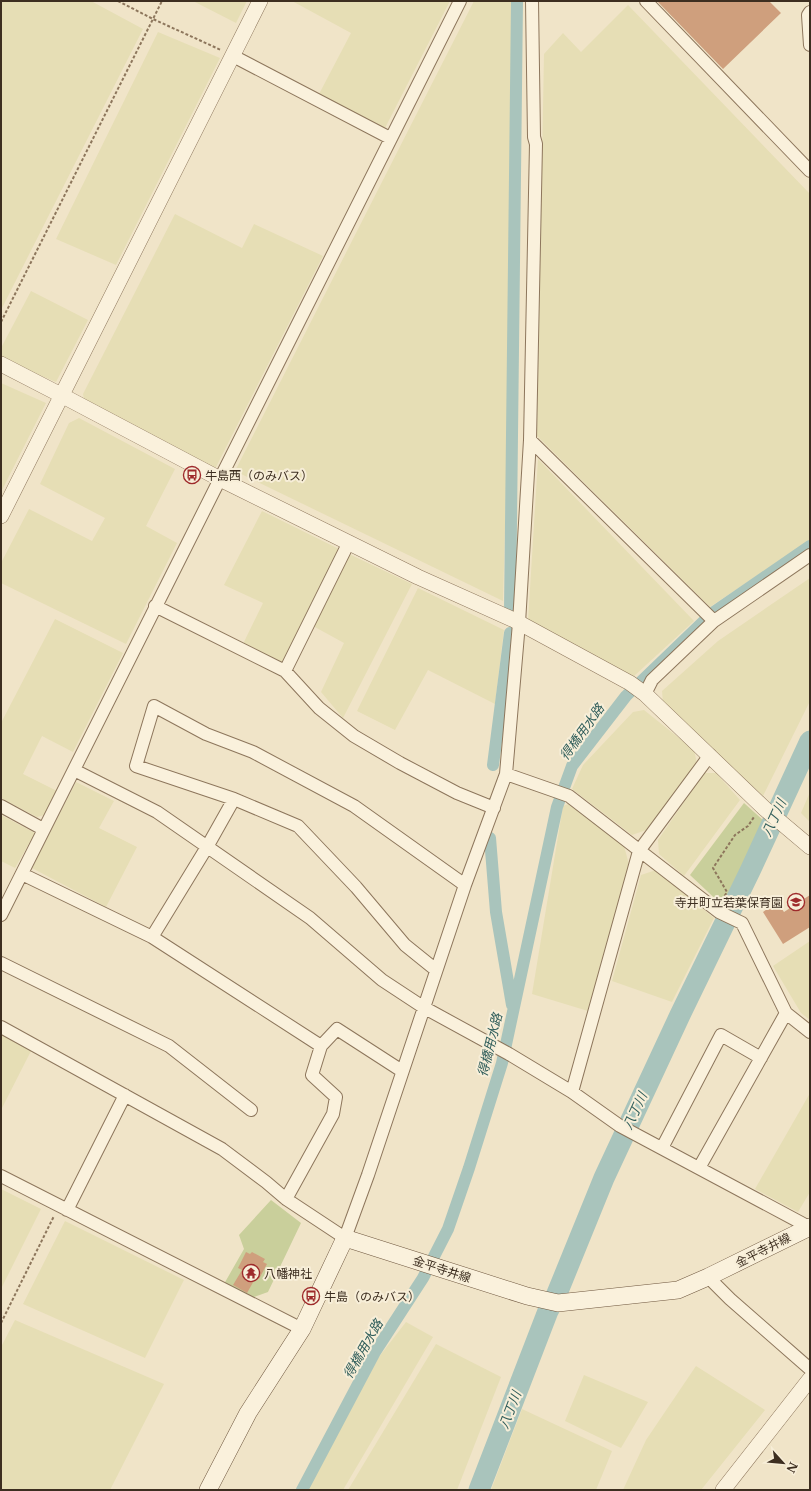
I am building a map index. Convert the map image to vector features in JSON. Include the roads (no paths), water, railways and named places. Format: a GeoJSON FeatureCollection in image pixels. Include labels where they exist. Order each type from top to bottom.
{"type":"FeatureCollection","features":[{"type":"Feature","properties":{"kind":"main road","name":"金平寺井線"},"geometry":{"type":"LineString","coordinates":[[345,1238],[527,1296],[558,1303],[678,1290],[810,1227]]}},
{"type":"Feature","properties":{"kind":"main road"},"geometry":{"type":"LineString","coordinates":[[208,1490],[248,1413],[302,1328],[345,1238]]}},
{"type":"Feature","properties":{"kind":"street"},"geometry":{"type":"LineString","coordinates":[[1,516],[260,1]]}},
{"type":"Feature","properties":{"kind":"street"},"geometry":{"type":"LineString","coordinates":[[1,915],[460,1]]}},
{"type":"Feature","properties":{"kind":"street"},"geometry":{"type":"LineString","coordinates":[[1,1027],[222,1149],[286,1199],[345,1238],[371,1167],[423,1007],[465,885],[506,774],[512,620],[530,440],[536,144],[534,137],[532,1]]}},
{"type":"Feature","properties":{"kind":"street"},"geometry":{"type":"LineString","coordinates":[[646,1],[810,171]]}},
{"type":"Feature","properties":{"kind":"street"},"geometry":{"type":"LineString","coordinates":[[810,12],[808,15],[810,45]]}},
{"type":"Feature","properties":{"kind":"street"},"geometry":{"type":"LineString","coordinates":[[233,56],[390,138]]}},
{"type":"Feature","properties":{"kind":"street"},"geometry":{"type":"LineString","coordinates":[[1,364],[220,479],[418,577],[512,620],[638,689],[763,807],[810,848]]}},
{"type":"Feature","properties":{"kind":"street"},"geometry":{"type":"LineString","coordinates":[[530,440],[714,621]]}},
{"type":"Feature","properties":{"kind":"street"},"geometry":{"type":"LineString","coordinates":[[285,671],[348,542]]}},
{"type":"Feature","properties":{"kind":"street"},"geometry":{"type":"LineString","coordinates":[[638,689],[652,680],[714,621],[810,555]]}},
{"type":"Feature","properties":{"kind":"street"},"geometry":{"type":"LineString","coordinates":[[155,606],[285,671],[319,708],[354,736],[400,763],[457,793],[494,808]]}},
{"type":"Feature","properties":{"kind":"street"},"geometry":{"type":"LineString","coordinates":[[436,970],[405,945],[356,887],[298,826],[234,799],[136,766],[154,706],[206,734],[254,752],[354,806],[465,885]]}},
{"type":"Feature","properties":{"kind":"street"},"geometry":{"type":"LineString","coordinates":[[572,1092],[639,851],[710,756]]}},
{"type":"Feature","properties":{"kind":"street"},"geometry":{"type":"LineString","coordinates":[[74,770],[157,812],[310,918],[382,980],[423,1007],[509,1054],[572,1092],[620,1126],[810,1227]]}},
{"type":"Feature","properties":{"kind":"street"},"geometry":{"type":"LineString","coordinates":[[506,774],[569,796],[717,911],[742,923],[786,1012],[810,1032]]}},
{"type":"Feature","properties":{"kind":"street"},"geometry":{"type":"LineString","coordinates":[[152,937],[207,847],[234,799]]}},
{"type":"Feature","properties":{"kind":"street"},"geometry":{"type":"LineString","coordinates":[[1,806],[43,829]]}},
{"type":"Feature","properties":{"kind":"street"},"geometry":{"type":"LineString","coordinates":[[22,874],[152,937],[321,1046]]}},
{"type":"Feature","properties":{"kind":"street"},"geometry":{"type":"LineString","coordinates":[[1,963],[169,1046],[251,1110]]}},
{"type":"Feature","properties":{"kind":"street"},"geometry":{"type":"LineString","coordinates":[[699,1168],[786,1012]]}},
{"type":"Feature","properties":{"kind":"street"},"geometry":{"type":"LineString","coordinates":[[286,1199],[333,1114],[336,1097],[312,1076],[321,1046],[338,1029],[402,1071]]}},
{"type":"Feature","properties":{"kind":"street"},"geometry":{"type":"LineString","coordinates":[[662,1148],[721,1035],[761,1058]]}},
{"type":"Feature","properties":{"kind":"street"},"geometry":{"type":"LineString","coordinates":[[63,1208],[125,1095]]}},
{"type":"Feature","properties":{"kind":"street"},"geometry":{"type":"LineString","coordinates":[[1,1176],[302,1328]]}},
{"type":"Feature","properties":{"kind":"street"},"geometry":{"type":"LineString","coordinates":[[708,1277],[730,1299],[810,1369]]}},
{"type":"Feature","properties":{"kind":"street"},"geometry":{"type":"LineString","coordinates":[[723,1490],[810,1379]]}},
{"type":"Feature","properties":{"kind":"waterway"},"geometry":{"type":"LineString","coordinates":[[510,610],[517,1]]}},
{"type":"Feature","properties":{"kind":"waterway","name":"得橋用水路"},"geometry":{"type":"LineString","coordinates":[[714,612],[810,546]]}},
{"type":"Feature","properties":{"kind":"waterway","name":"得橋用水路"},"geometry":{"type":"LineString","coordinates":[[302,1490],[375,1352],[423,1278],[448,1229],[502,1063],[557,807],[572,766],[626,696],[705,620]]}},
{"type":"Feature","properties":{"kind":"waterway"},"geometry":{"type":"LineString","coordinates":[[493,765],[510,633]]}},
{"type":"Feature","properties":{"kind":"waterway","name":"八丁川"},"geometry":{"type":"LineString","coordinates":[[479,1490],[548,1311],[556,1296],[604,1178],[810,741]]}},
{"type":"Feature","properties":{"kind":"waterway"},"geometry":{"type":"LineString","coordinates":[[490,838],[496,912],[512,1005]]}},
{"type":"Feature","properties":{"kind":"place","name":"牛島西（のみバス）"},"geometry":{"type":"Point","coordinates":[192,475]}},
{"type":"Feature","properties":{"kind":"place","name":"寺井町立若葉保育園"},"geometry":{"type":"Point","coordinates":[796,902]}},
{"type":"Feature","properties":{"kind":"place","name":"八幡神社"},"geometry":{"type":"Point","coordinates":[251,1273]}},
{"type":"Feature","properties":{"kind":"place","name":"牛島（のみバス）"},"geometry":{"type":"Point","coordinates":[311,1296]}}]}
